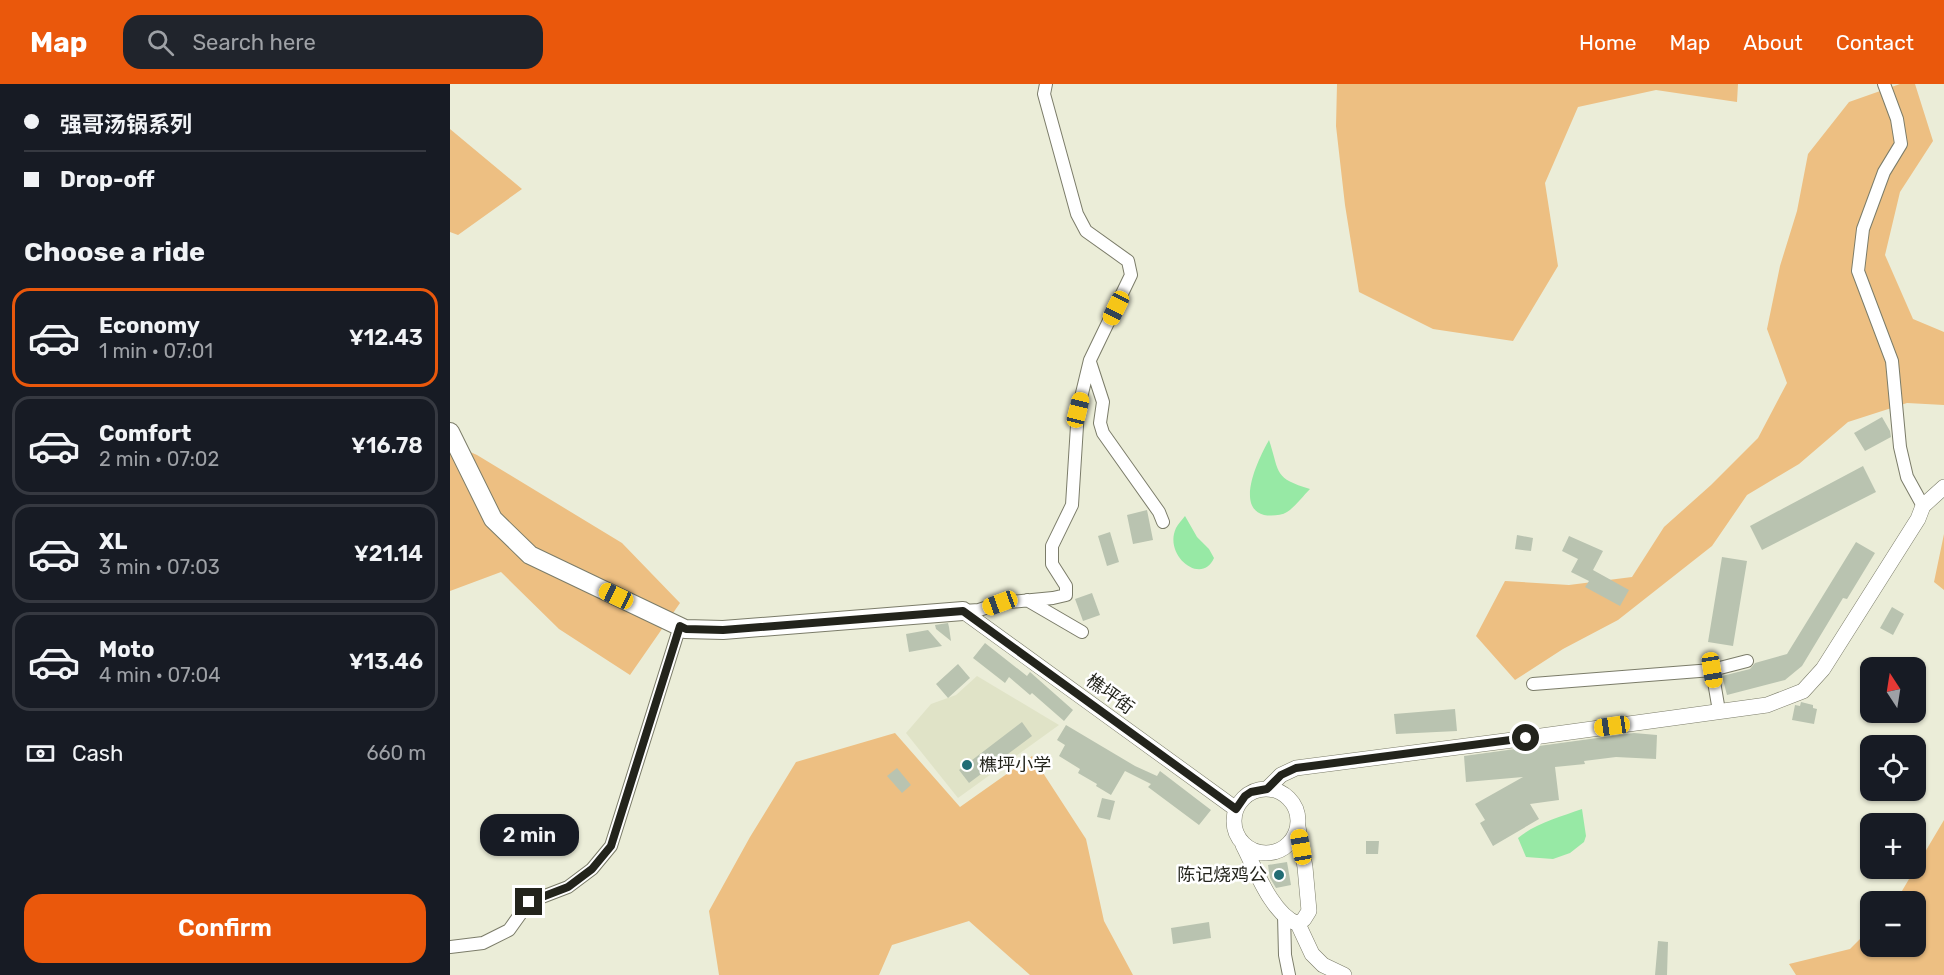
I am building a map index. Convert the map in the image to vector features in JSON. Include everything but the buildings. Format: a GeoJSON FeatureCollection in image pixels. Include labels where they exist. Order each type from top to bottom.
{"type":"FeatureCollection","features":[{"type":"Feature","properties":{"kind":"main road"},"geometry":{"type":"LineString","coordinates":[[450,432],[462,452],[493,519],[530,555],[686,629],[723,630],[963,611]]}},
{"type":"Feature","properties":{"kind":"street"},"geometry":{"type":"LineString","coordinates":[[963,611],[980,610],[1000,603],[1066,595],[1066,586],[1052,564],[1052,546],[1072,505],[1078,410],[1090,360],[1131,275],[1128,261],[1086,231],[1077,214],[1044,94],[1046,84]]}},
{"type":"Feature","properties":{"kind":"street"},"geometry":{"type":"LineString","coordinates":[[1884,84],[1897,119],[1901,144],[1884,172],[1863,229],[1858,271],[1892,361],[1900,447],[1907,477],[1923,506]]}},
{"type":"Feature","properties":{"kind":"street"},"geometry":{"type":"LineString","coordinates":[[1090,360],[1103,402],[1100,423],[1102,433],[1160,512],[1163,522]]}},
{"type":"Feature","properties":{"kind":"street"},"geometry":{"type":"LineString","coordinates":[[1267,789],[1281,775],[1296,768],[1767,705],[1803,691],[1824,669],[1918,519],[1923,506],[1944,487]]}},
{"type":"Feature","properties":{"kind":"street"},"geometry":{"type":"LineString","coordinates":[[1028,600],[1082,632]]}},
{"type":"Feature","properties":{"kind":"street","name":"樵坪街"},"geometry":{"type":"LineString","coordinates":[[963,611],[1236,809]]}},
{"type":"Feature","properties":{"kind":"street"},"geometry":{"type":"LineString","coordinates":[[450,947],[483,943],[509,930],[529,902],[568,887],[592,869],[611,846],[680,626]]}},
{"type":"Feature","properties":{"kind":"street"},"geometry":{"type":"LineString","coordinates":[[1533,684],[1712,670],[1747,661]]}},
{"type":"Feature","properties":{"kind":"street"},"geometry":{"type":"LineString","coordinates":[[1712,670],[1719,711]]}},
{"type":"Feature","properties":{"kind":"street"},"geometry":{"type":"LineString","coordinates":[[1298,924],[1309,911],[1297,811],[1282,793],[1267,789],[1251,792],[1245,796],[1236,809],[1233,824],[1238,839],[1275,907],[1292,922],[1298,924],[1312,954],[1323,966],[1344,975]]}},
{"type":"Feature","properties":{"kind":"street"},"geometry":{"type":"LineString","coordinates":[[1243,845],[1257,852],[1280,851],[1292,841],[1298,826]]}},
{"type":"Feature","properties":{"kind":"street"},"geometry":{"type":"LineString","coordinates":[[1284,915],[1285,955],[1289,975]]}},
{"type":"Feature","properties":{"kind":"shaded area"},"geometry":{"type":"Polygon","coordinates":[[[1337,84],[1738,84],[1737,102],[1656,90],[1578,107],[1545,183],[1558,266],[1513,341],[1433,329],[1359,292],[1345,205],[1336,126],[1337,84]]]}},
{"type":"Feature","properties":{"kind":"shaded area"},"geometry":{"type":"Polygon","coordinates":[[[1900,84],[1915,84],[1933,141],[1900,192],[1885,255],[1913,319],[1944,332],[1944,405],[1907,403],[1848,422],[1799,464],[1747,495],[1712,546],[1618,620],[1563,649],[1515,680],[1476,636],[1505,581],[1569,585],[1632,577],[1664,527],[1711,485],[1758,438],[1787,383],[1767,329],[1780,266],[1797,211],[1808,154],[1849,102],[1900,84]]]}},
{"type":"Feature","properties":{"kind":"shaded area"},"geometry":{"type":"Polygon","coordinates":[[[450,129],[522,189],[458,235],[450,232],[450,129]]]}},
{"type":"Feature","properties":{"kind":"shaded area"},"geometry":{"type":"Polygon","coordinates":[[[1269,440],[1280,473],[1290,481],[1310,489],[1290,510],[1276,515],[1264,515],[1255,510],[1250,492],[1260,457],[1269,440]]]}},
{"type":"Feature","properties":{"kind":"shaded area"},"geometry":{"type":"Polygon","coordinates":[[[450,443],[477,455],[622,543],[680,603],[630,675],[559,629],[501,572],[450,591],[450,443]]]}},
{"type":"Feature","properties":{"kind":"shaded area"},"geometry":{"type":"Polygon","coordinates":[[[1185,516],[1197,537],[1214,558],[1208,566],[1201,569],[1186,564],[1179,557],[1175,548],[1173,538],[1176,528],[1185,516]]]}},
{"type":"Feature","properties":{"kind":"shaded area"},"geometry":{"type":"Polygon","coordinates":[[[1944,534],[1944,590],[1934,582],[1944,534]]]}},
{"type":"Feature","properties":{"kind":"shaded area","name":"樵坪小学"},"geometry":{"type":"Polygon","coordinates":[[[977,676],[1059,725],[958,798],[906,733],[931,704],[956,695],[977,676]]]}},
{"type":"Feature","properties":{"kind":"shaded area"},"geometry":{"type":"Polygon","coordinates":[[[895,733],[960,807],[1032,756],[1086,839],[1104,921],[1133,975],[1030,975],[969,921],[892,945],[879,975],[719,975],[709,911],[750,837],[796,762],[895,733]]]}},
{"type":"Feature","properties":{"kind":"shaded area"},"geometry":{"type":"Polygon","coordinates":[[[1582,809],[1586,836],[1584,842],[1570,853],[1553,859],[1526,857],[1518,838],[1540,824],[1582,809]]]}},
{"type":"Feature","properties":{"kind":"shaded area"},"geometry":{"type":"Polygon","coordinates":[[[1944,820],[1944,975],[1796,975],[1789,964],[1850,949],[1860,939],[1860,957],[1926,957],[1926,891],[1902,891],[1909,879],[1926,879],[1926,850],[1944,820]]]}},
{"type":"Feature","properties":{"kind":"place","name":"樵坪小学"},"geometry":{"type":"Point","coordinates":[967,765]}},
{"type":"Feature","properties":{"kind":"place","name":"陈记烧鸡公"},"geometry":{"type":"Point","coordinates":[1279,875]}},
{"type":"Feature","properties":{"kind":"route"},"geometry":{"type":"LineString","coordinates":[[529,902],[568,887],[592,869],[611,846],[680,626],[686,629],[723,630],[963,611],[1236,809],[1245,796],[1251,792],[1267,789],[1281,775],[1296,768],[1526,738]]}}]}
